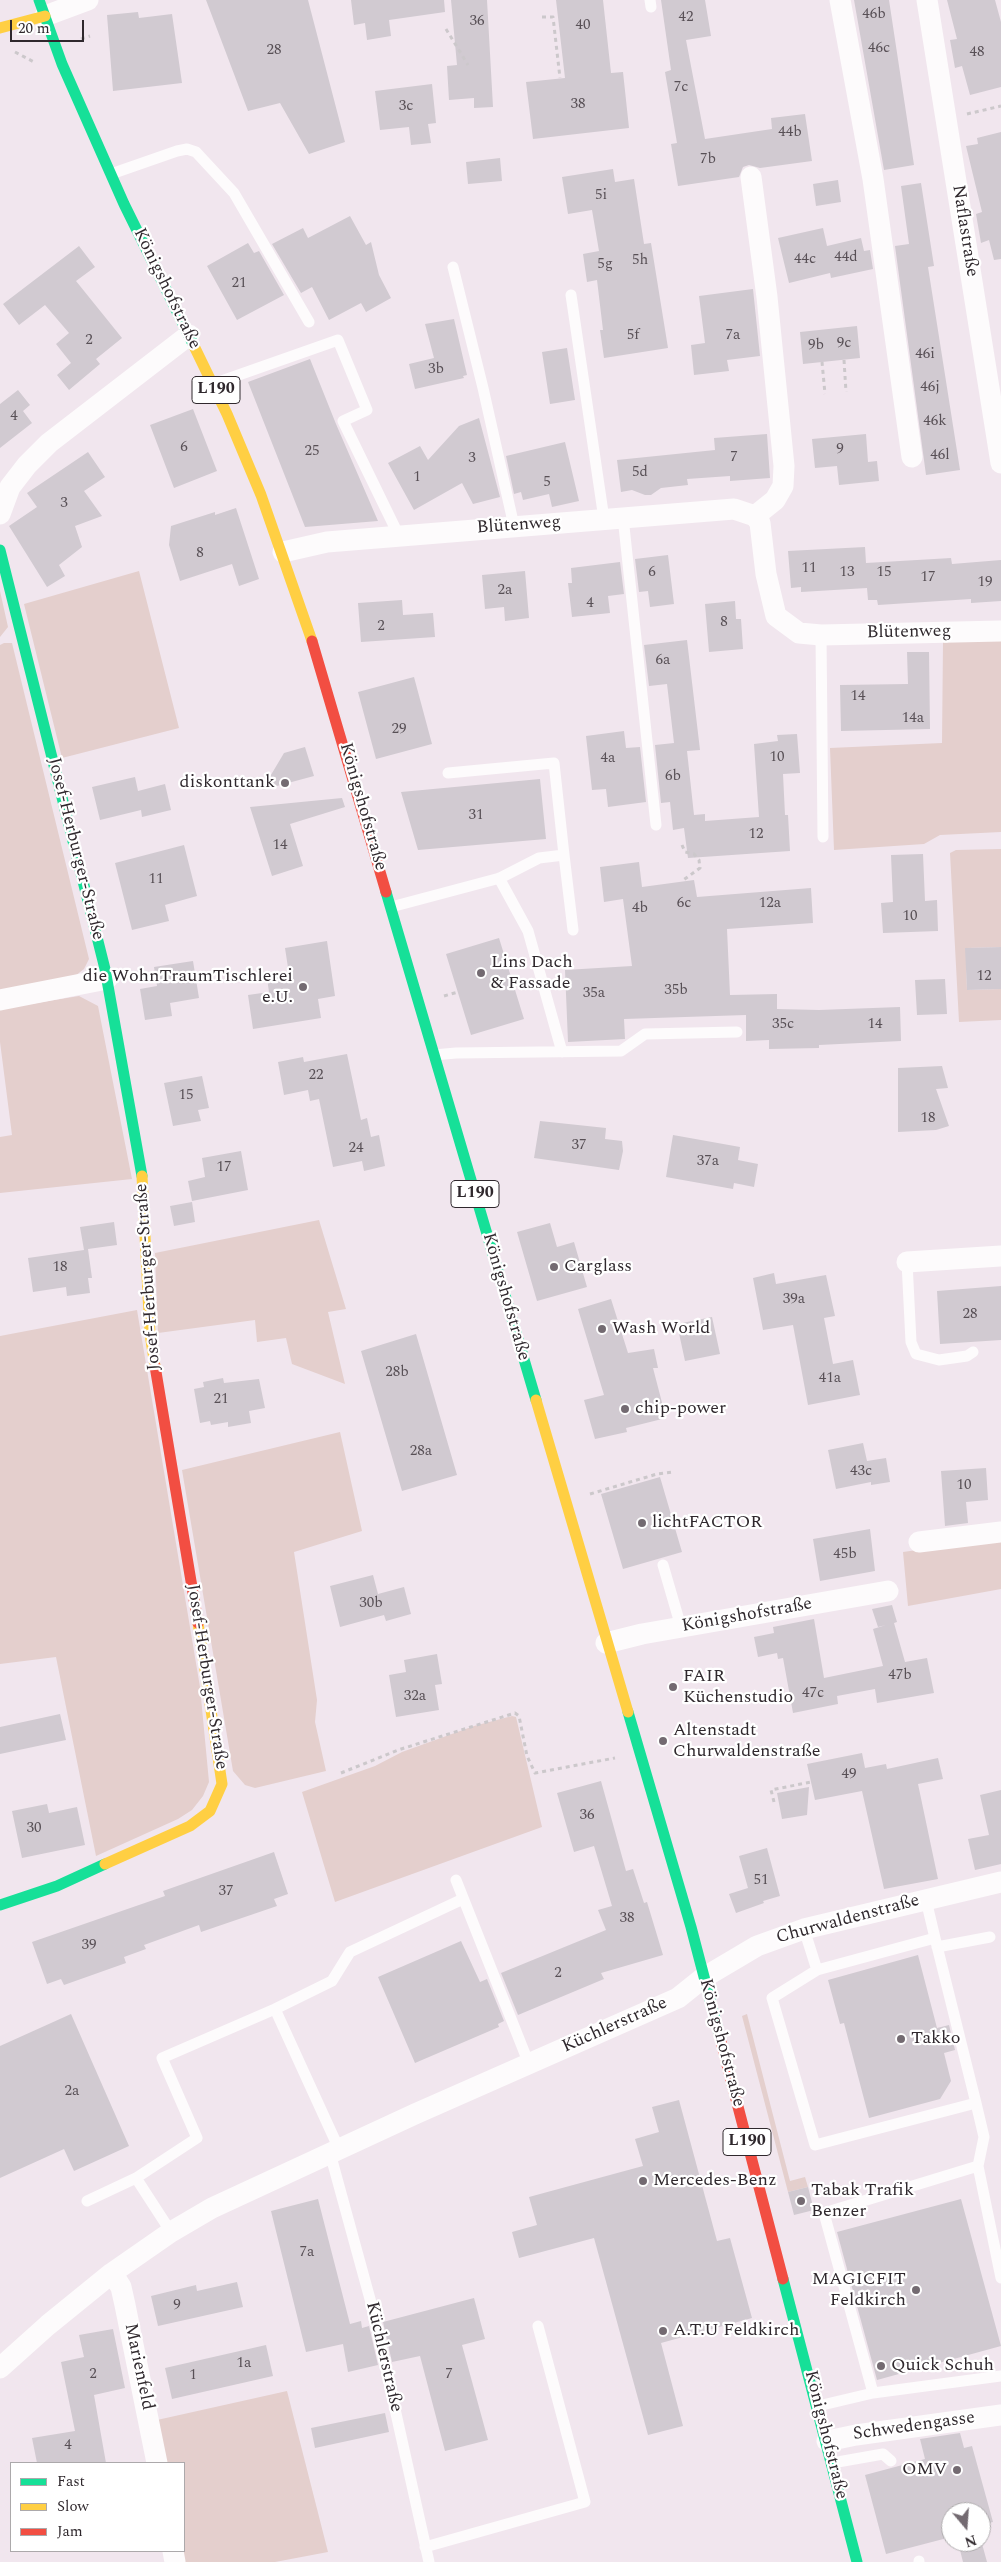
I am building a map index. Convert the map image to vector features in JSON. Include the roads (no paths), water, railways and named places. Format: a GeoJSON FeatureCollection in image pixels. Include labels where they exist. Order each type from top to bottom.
{"type":"FeatureCollection","features":[{"type":"Feature","properties":{"kind":"main road"},"geometry":{"type":"LineString","coordinates":[[0,28],[42,8]]}},
{"type":"Feature","properties":{"kind":"main road","name":"Königshofstraße"},"geometry":{"type":"LineString","coordinates":[[42,8],[62,64],[111,174],[213,384],[258,486],[304,613],[703,1978],[818,2406],[857,2562]]}},
{"type":"Feature","properties":{"kind":"main road","name":"Josef-Herburger-Straße"},"geometry":{"type":"LineString","coordinates":[[0,550],[107,979],[144,1188],[147,1279],[157,1382],[210,1686],[222,1784],[210,1811],[190,1826],[57,1886],[0,1904]]}},
{"type":"Feature","properties":{"kind":"street"},"geometry":{"type":"LineString","coordinates":[[42,8],[88,0]]}},
{"type":"Feature","properties":{"kind":"street"},"geometry":{"type":"LineString","coordinates":[[840,0],[874,179],[912,457]]}},
{"type":"Feature","properties":{"kind":"street","name":"Naflastraße"},"geometry":{"type":"LineString","coordinates":[[928,0],[1001,463]]}},
{"type":"Feature","properties":{"kind":"street"},"geometry":{"type":"LineString","coordinates":[[751,177],[767,297],[784,466],[783,486],[775,500],[756,516]]}},
{"type":"Feature","properties":{"kind":"street"},"geometry":{"type":"LineString","coordinates":[[0,514],[10,486],[26,465],[49,443],[189,335]]}},
{"type":"Feature","properties":{"kind":"street","name":"Blütenweg"},"geometry":{"type":"LineString","coordinates":[[283,552],[327,542],[613,518],[734,510],[756,516],[760,523],[763,535],[766,574],[776,616],[799,633],[821,635],[1001,631]]}},
{"type":"Feature","properties":{"kind":"street"},"geometry":{"type":"LineString","coordinates":[[0,1000],[107,979]]}},
{"type":"Feature","properties":{"kind":"street"},"geometry":{"type":"LineString","coordinates":[[907,1262],[1001,1256]]}},
{"type":"Feature","properties":{"kind":"street"},"geometry":{"type":"LineString","coordinates":[[919,1542],[1001,1532]]}},
{"type":"Feature","properties":{"kind":"street","name":"Königshofstraße"},"geometry":{"type":"LineString","coordinates":[[606,1643],[681,1627],[888,1591]]}},
{"type":"Feature","properties":{"kind":"street","name":"Churwaldenstraße"},"geometry":{"type":"LineString","coordinates":[[703,1978],[757,1946],[804,1928],[824,1918],[926,1900],[1001,1882]]}},
{"type":"Feature","properties":{"kind":"street","name":"Küchlerstraße"},"geometry":{"type":"LineString","coordinates":[[0,2368],[48,2325],[112,2273],[171,2232],[212,2208],[678,1998],[703,1978]]}},
{"type":"Feature","properties":{"kind":"street","name":"Marienfeld"},"geometry":{"type":"LineString","coordinates":[[112,2273],[121,2287],[157,2462]]}},
{"type":"Feature","properties":{"kind":"street","name":"Schwedengasse"},"geometry":{"type":"LineString","coordinates":[[826,2441],[856,2434],[1001,2415]]}},
{"type":"Feature","properties":{"kind":"lane"},"geometry":{"type":"LineString","coordinates":[[111,174],[177,151],[187,149],[196,152],[234,193],[309,322]]}},
{"type":"Feature","properties":{"kind":"lane"},"geometry":{"type":"LineString","coordinates":[[453,267],[514,526]]}},
{"type":"Feature","properties":{"kind":"lane"},"geometry":{"type":"LineString","coordinates":[[571,295],[613,518],[656,825]]}},
{"type":"Feature","properties":{"kind":"lane"},"geometry":{"type":"LineString","coordinates":[[213,384],[338,340],[367,410],[343,421],[399,536]]}},
{"type":"Feature","properties":{"kind":"lane"},"geometry":{"type":"LineString","coordinates":[[821,635],[823,837]]}},
{"type":"Feature","properties":{"kind":"lane"},"geometry":{"type":"LineString","coordinates":[[448,773],[554,762],[574,930]]}},
{"type":"Feature","properties":{"kind":"lane"},"geometry":{"type":"LineString","coordinates":[[391,907],[499,878],[539,858],[564,855]]}},
{"type":"Feature","properties":{"kind":"lane"},"geometry":{"type":"LineString","coordinates":[[499,878],[528,931],[562,1052]]}},
{"type":"Feature","properties":{"kind":"lane"},"geometry":{"type":"LineString","coordinates":[[434,1055],[456,1053],[621,1051],[645,1034],[737,1032]]}},
{"type":"Feature","properties":{"kind":"lane"},"geometry":{"type":"LineString","coordinates":[[907,1262],[911,1342],[916,1354],[939,1360],[967,1356],[974,1352]]}},
{"type":"Feature","properties":{"kind":"lane"},"geometry":{"type":"LineString","coordinates":[[663,1565],[681,1627]]}},
{"type":"Feature","properties":{"kind":"lane"},"geometry":{"type":"LineString","coordinates":[[456,1880],[529,2064]]}},
{"type":"Feature","properties":{"kind":"lane"},"geometry":{"type":"LineString","coordinates":[[87,2202],[136,2178],[197,2138],[162,2058],[275,2009],[332,1981],[350,1952],[464,1899]]}},
{"type":"Feature","properties":{"kind":"lane"},"geometry":{"type":"LineString","coordinates":[[926,1900],[984,2137],[978,2166],[1001,2278]]}},
{"type":"Feature","properties":{"kind":"lane"},"geometry":{"type":"LineString","coordinates":[[804,1928],[817,1970]]}},
{"type":"Feature","properties":{"kind":"lane"},"geometry":{"type":"LineString","coordinates":[[976,2103],[815,2145],[772,1998],[817,1970],[936,1943],[990,1937]]}},
{"type":"Feature","properties":{"kind":"lane"},"geometry":{"type":"LineString","coordinates":[[275,2009],[335,2151]]}},
{"type":"Feature","properties":{"kind":"lane","name":"Küchlerstraße"},"geometry":{"type":"LineString","coordinates":[[335,2151],[429,2562]]}},
{"type":"Feature","properties":{"kind":"lane"},"geometry":{"type":"LineString","coordinates":[[873,2393],[824,2213],[978,2166]]}},
{"type":"Feature","properties":{"kind":"lane"},"geometry":{"type":"LineString","coordinates":[[136,2178],[171,2232]]}},
{"type":"Feature","properties":{"kind":"lane"},"geometry":{"type":"LineString","coordinates":[[425,2547],[586,2502],[538,2326]]}},
{"type":"Feature","properties":{"kind":"lane"},"geometry":{"type":"LineString","coordinates":[[818,2406],[873,2393],[1001,2376]]}},
{"type":"Feature","properties":{"kind":"lane"},"geometry":{"type":"LineString","coordinates":[[832,2463],[883,2454],[891,2461]]}},
{"type":"Feature","properties":{"kind":"place","name":"diskonttank"},"geometry":{"type":"Point","coordinates":[285,783]}},
{"type":"Feature","properties":{"kind":"place","name":"Lins Dach & Fassade"},"geometry":{"type":"Point","coordinates":[481,973]}},
{"type":"Feature","properties":{"kind":"place","name":"die WohnTraumTischlerei e.U."},"geometry":{"type":"Point","coordinates":[303,987]}},
{"type":"Feature","properties":{"kind":"place","name":"Carglass"},"geometry":{"type":"Point","coordinates":[554,1267]}},
{"type":"Feature","properties":{"kind":"place","name":"Wash World"},"geometry":{"type":"Point","coordinates":[602,1329]}},
{"type":"Feature","properties":{"kind":"place","name":"chip-power"},"geometry":{"type":"Point","coordinates":[625,1409]}},
{"type":"Feature","properties":{"kind":"place","name":"lichtFACTOR"},"geometry":{"type":"Point","coordinates":[642,1523]}},
{"type":"Feature","properties":{"kind":"place","name":"FAIR Küchenstudio"},"geometry":{"type":"Point","coordinates":[673,1687]}},
{"type":"Feature","properties":{"kind":"place","name":"Altenstadt Churwaldenstraße"},"geometry":{"type":"Point","coordinates":[663,1741]}},
{"type":"Feature","properties":{"kind":"place","name":"Takko"},"geometry":{"type":"Point","coordinates":[901,2039]}},
{"type":"Feature","properties":{"kind":"place","name":"Mercedes-Benz"},"geometry":{"type":"Point","coordinates":[643,2181]}},
{"type":"Feature","properties":{"kind":"place","name":"Tabak Trafik Benzer"},"geometry":{"type":"Point","coordinates":[801,2201]}},
{"type":"Feature","properties":{"kind":"place","name":"MAGICFIT Feldkirch"},"geometry":{"type":"Point","coordinates":[916,2290]}},
{"type":"Feature","properties":{"kind":"place","name":"A.T.U Feldkirch"},"geometry":{"type":"Point","coordinates":[663,2331]}},
{"type":"Feature","properties":{"kind":"place","name":"Quick Schuh"},"geometry":{"type":"Point","coordinates":[881,2366]}},
{"type":"Feature","properties":{"kind":"place","name":"OMV"},"geometry":{"type":"Point","coordinates":[957,2470]}}]}
